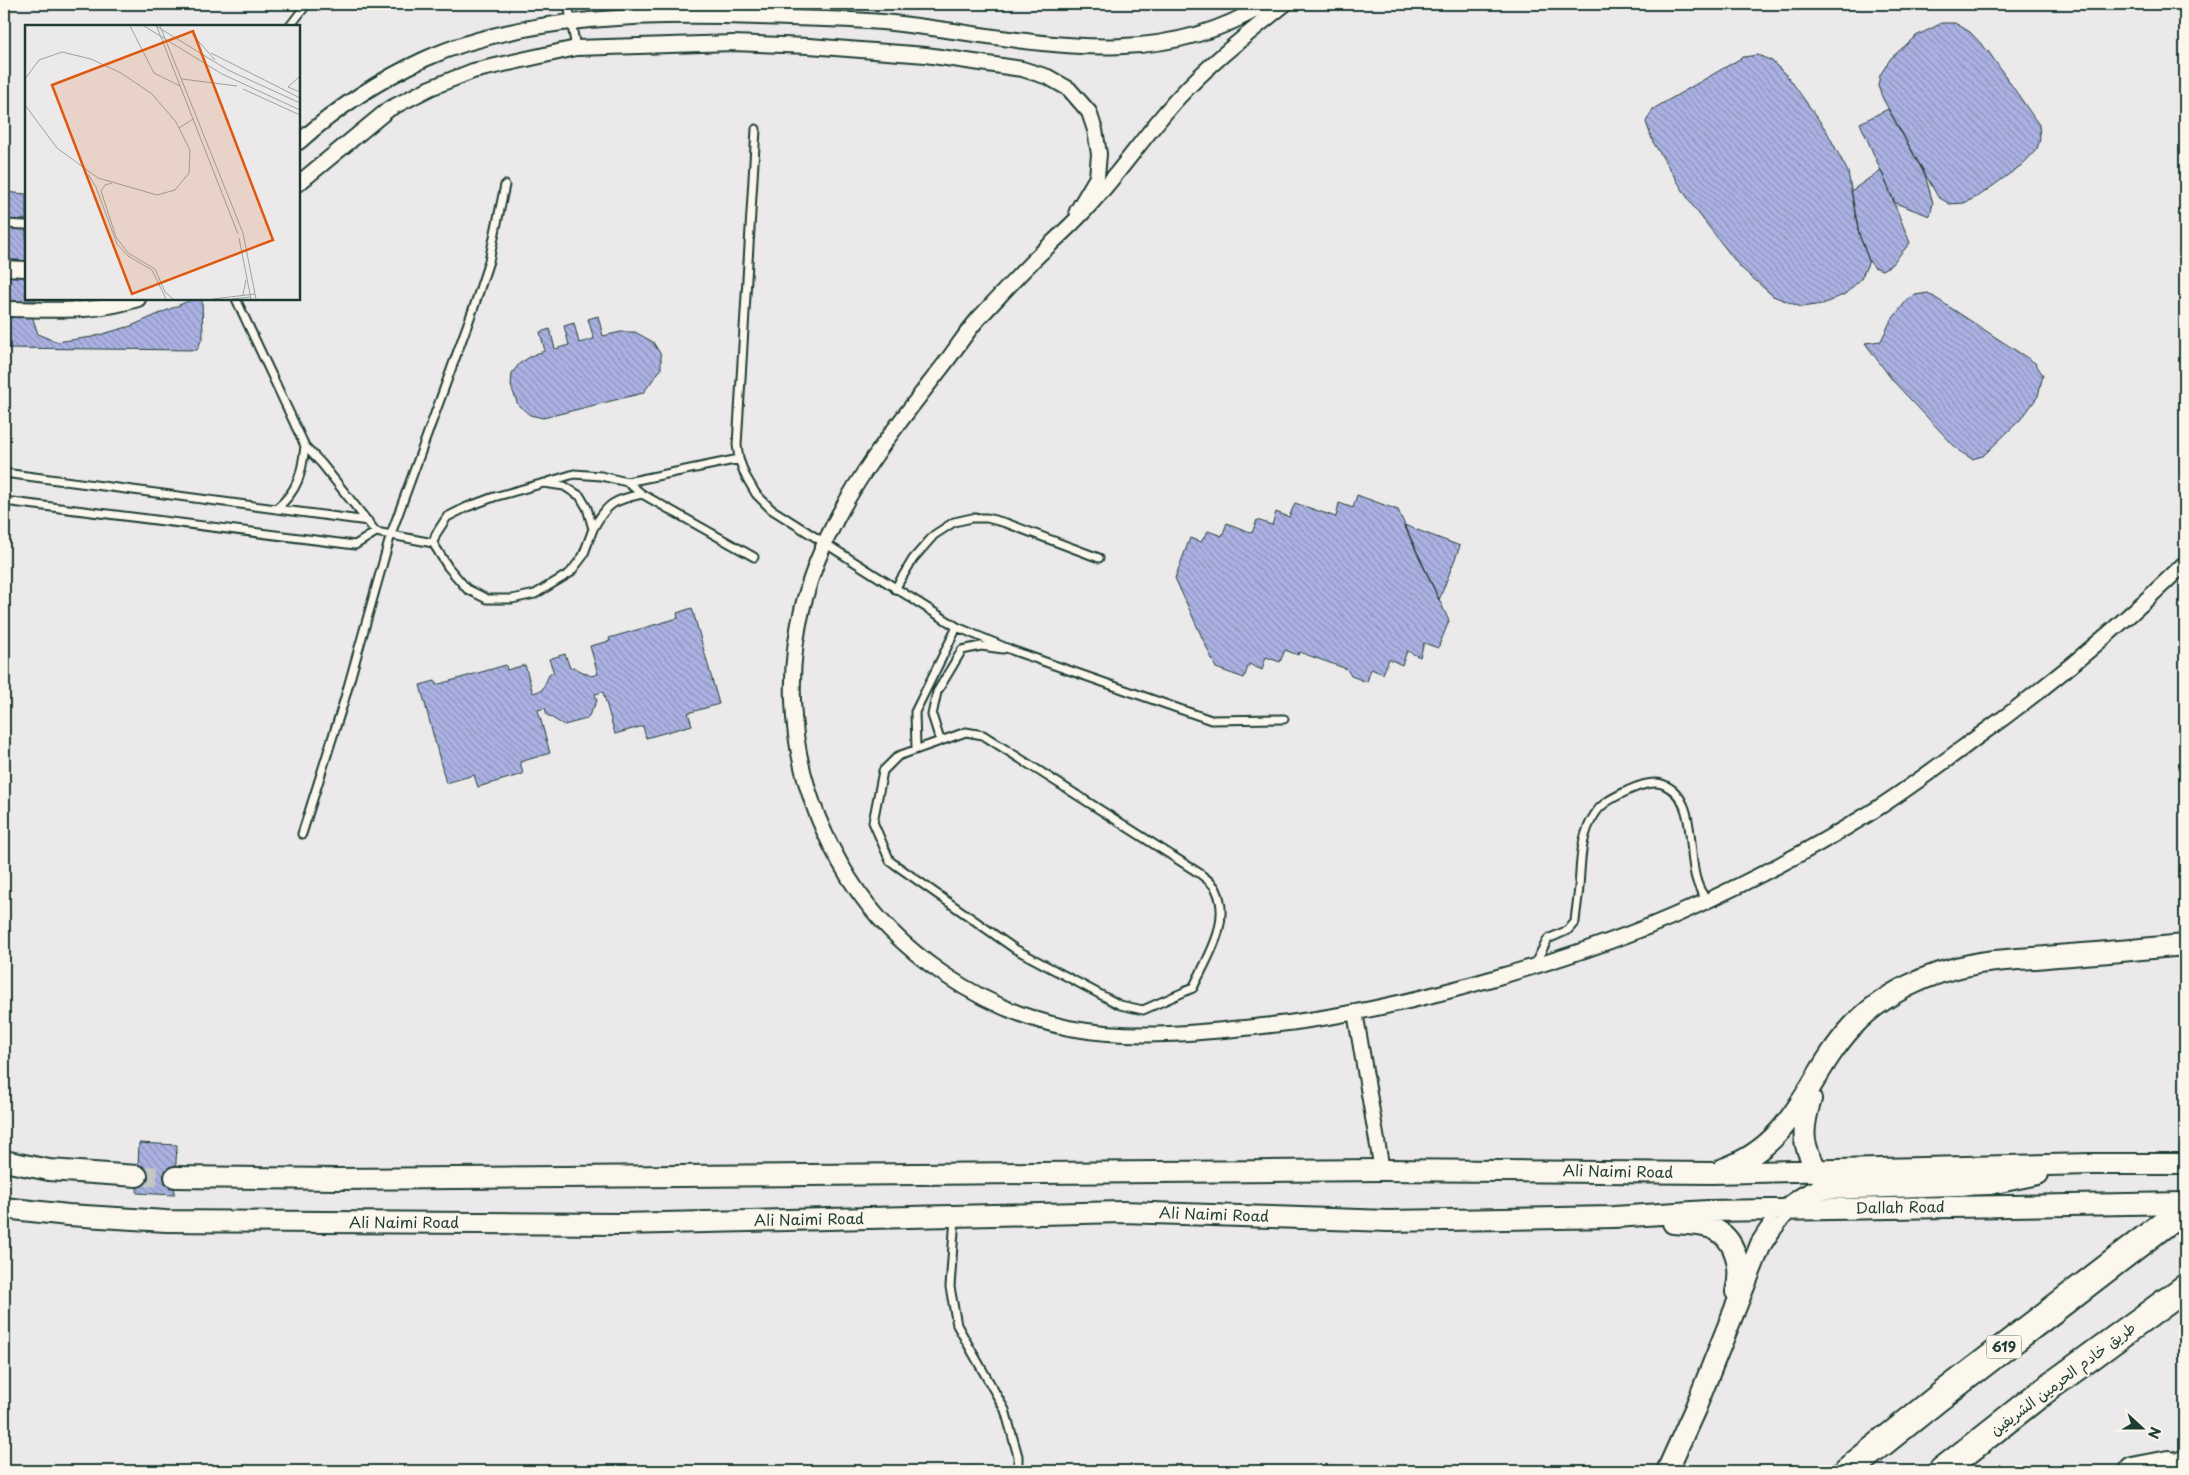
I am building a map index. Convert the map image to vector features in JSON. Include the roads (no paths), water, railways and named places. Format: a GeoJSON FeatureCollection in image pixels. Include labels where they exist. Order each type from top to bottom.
{"type":"FeatureCollection","features":[{"type":"Feature","properties":{"kind":"highway","name":"619"},"geometry":{"type":"LineString","coordinates":[[1847,1471],[1937,1398],[2185,1208]]}},
{"type":"Feature","properties":{"kind":"highway","name":"طريق خادم الحرمين الشريفين"},"geometry":{"type":"LineString","coordinates":[[1942,1471],[2041,1393],[2185,1288]]}},
{"type":"Feature","properties":{"kind":"highway"},"geometry":{"type":"LineString","coordinates":[[2133,1471],[2167,1465]]}},
{"type":"Feature","properties":{"kind":"main road"},"geometry":{"type":"LineString","coordinates":[[1711,1173],[1749,1157],[1768,1144],[1795,1113],[1834,1050],[1852,1026],[1880,1002],[1910,985],[1940,972],[1975,964],[2185,945]]}},
{"type":"Feature","properties":{"kind":"main road"},"geometry":{"type":"LineString","coordinates":[[1834,1050],[1812,1094],[1805,1119],[1803,1137],[1806,1150],[1829,1188],[1852,1202],[1877,1209]]}},
{"type":"Feature","properties":{"kind":"main road"},"geometry":{"type":"LineString","coordinates":[[4,1161],[49,1170],[138,1176]]}},
{"type":"Feature","properties":{"kind":"main road"},"geometry":{"type":"LineString","coordinates":[[1711,1173],[2091,1164],[2185,1164]]}},
{"type":"Feature","properties":{"kind":"main road"},"geometry":{"type":"LineString","coordinates":[[1667,1471],[1761,1244],[1772,1224],[1794,1202],[1809,1193],[1829,1188],[1990,1184],[2091,1164]]}},
{"type":"Feature","properties":{"kind":"main road","name":"Ali Naimi Road"},"geometry":{"type":"LineString","coordinates":[[174,1177],[346,1179],[1382,1170],[1711,1173]]}},
{"type":"Feature","properties":{"kind":"main road","name":"Dallah Road"},"geometry":{"type":"LineString","coordinates":[[1614,1218],[1708,1211],[2185,1203]]}},
{"type":"Feature","properties":{"kind":"main road","name":"Ali Naimi Road"},"geometry":{"type":"LineString","coordinates":[[4,1208],[68,1215],[176,1221],[620,1224],[1123,1212],[1388,1221],[1614,1218]]}},
{"type":"Feature","properties":{"kind":"main road"},"geometry":{"type":"LineString","coordinates":[[1614,1218],[1712,1228],[1721,1233],[1729,1242],[1736,1255],[1738,1284],[1716,1356]]}},
{"type":"Feature","properties":{"kind":"street"},"geometry":{"type":"LineString","coordinates":[[300,141],[329,115],[345,104],[394,74],[426,58],[460,46],[513,32],[572,22],[724,15],[828,18],[899,24],[1049,45],[1106,48],[1186,38],[1233,22],[1265,4]]}},
{"type":"Feature","properties":{"kind":"street"},"geometry":{"type":"LineString","coordinates":[[1285,4],[1243,38],[1179,96],[1092,204],[1064,233],[1037,256],[972,326],[908,410],[860,479],[824,544],[812,576],[798,620],[793,671],[794,720],[798,753],[808,793],[836,857],[858,893],[877,916],[922,959],[952,980],[986,998],[1023,1014],[1064,1027],[1107,1033],[1148,1035],[1239,1029],[1355,1012],[1414,1000],[1533,968],[1590,949],[1686,911],[1708,900],[1829,838],[1912,785],[2030,699],[2185,564]]}},
{"type":"Feature","properties":{"kind":"street"},"geometry":{"type":"LineString","coordinates":[[300,182],[389,109],[430,88],[473,71],[576,48],[733,43],[809,46],[926,55],[1022,69],[1048,76],[1069,89],[1089,112],[1096,130],[1100,154],[1097,177],[1064,233]]}},
{"type":"Feature","properties":{"kind":"street"},"geometry":{"type":"LineString","coordinates":[[4,268],[25,269]]}},
{"type":"Feature","properties":{"kind":"street"},"geometry":{"type":"LineString","coordinates":[[73,300],[88,310]]}},
{"type":"Feature","properties":{"kind":"street"},"geometry":{"type":"LineString","coordinates":[[4,308],[88,310],[135,300]]}},
{"type":"Feature","properties":{"kind":"street"},"geometry":{"type":"LineString","coordinates":[[1355,1012],[1382,1170]]}},
{"type":"Feature","properties":{"kind":"lane"},"geometry":{"type":"LineString","coordinates":[[291,25],[307,4]]}},
{"type":"Feature","properties":{"kind":"lane"},"geometry":{"type":"LineString","coordinates":[[568,4],[576,48]]}},
{"type":"Feature","properties":{"kind":"lane"},"geometry":{"type":"LineString","coordinates":[[756,129],[737,445],[739,459],[745,475],[756,494],[771,509],[957,627],[1014,651],[1211,720],[1284,719]]}},
{"type":"Feature","properties":{"kind":"lane"},"geometry":{"type":"LineString","coordinates":[[302,834],[344,701],[391,534],[475,304],[488,261],[505,185]]}},
{"type":"Feature","properties":{"kind":"lane"},"geometry":{"type":"LineString","coordinates":[[4,224],[25,225]]}},
{"type":"Feature","properties":{"kind":"lane"},"geometry":{"type":"LineString","coordinates":[[236,300],[305,446],[322,464],[376,532]]}},
{"type":"Feature","properties":{"kind":"lane"},"geometry":{"type":"LineString","coordinates":[[276,509],[286,501],[296,487],[302,471],[305,446]]}},
{"type":"Feature","properties":{"kind":"lane"},"geometry":{"type":"LineString","coordinates":[[433,543],[436,534],[447,517],[467,507],[494,497],[574,474],[602,476],[627,482],[739,459]]}},
{"type":"Feature","properties":{"kind":"lane"},"geometry":{"type":"LineString","coordinates":[[4,473],[368,521]]}},
{"type":"Feature","properties":{"kind":"lane"},"geometry":{"type":"LineString","coordinates":[[627,482],[642,494],[754,558]]}},
{"type":"Feature","properties":{"kind":"lane"},"geometry":{"type":"LineString","coordinates":[[544,483],[564,486],[580,496],[587,508],[593,529]]}},
{"type":"Feature","properties":{"kind":"lane"},"geometry":{"type":"LineString","coordinates":[[4,502],[355,545],[376,532],[391,534],[433,543],[448,567],[467,589],[487,599],[512,599],[535,594],[570,574],[583,556],[593,529],[604,509],[623,498],[642,494]]}},
{"type":"Feature","properties":{"kind":"lane"},"geometry":{"type":"LineString","coordinates":[[895,589],[913,559],[934,534],[954,522],[972,518],[987,518],[1006,523],[1099,558]]}},
{"type":"Feature","properties":{"kind":"lane"},"geometry":{"type":"LineString","coordinates":[[916,748],[915,712],[957,627]]}},
{"type":"Feature","properties":{"kind":"lane"},"geometry":{"type":"LineString","coordinates":[[940,740],[932,715],[937,692],[962,650],[981,646],[1014,651]]}},
{"type":"Feature","properties":{"kind":"lane"},"geometry":{"type":"LineString","coordinates":[[966,732],[983,735],[1199,873],[1216,888],[1223,914],[1215,941],[1193,988],[1143,1010],[1120,1005],[1015,949],[890,861],[873,822],[883,771],[898,756],[916,748],[966,732]]}},
{"type":"Feature","properties":{"kind":"lane"},"geometry":{"type":"LineString","coordinates":[[1533,968],[1548,939],[1568,930],[1576,922],[1582,848],[1586,831],[1595,813],[1606,802],[1638,786],[1661,784],[1674,791],[1689,822],[1696,882],[1708,900]]}},
{"type":"Feature","properties":{"kind":"lane"},"geometry":{"type":"LineString","coordinates":[[955,1216],[950,1287],[956,1325],[1005,1410],[1018,1456],[1018,1471]]}},
{"type":"Feature","properties":{"kind":"tunnel"},"geometry":{"type":"LineString","coordinates":[[137,1176],[175,1177]]}}]}
